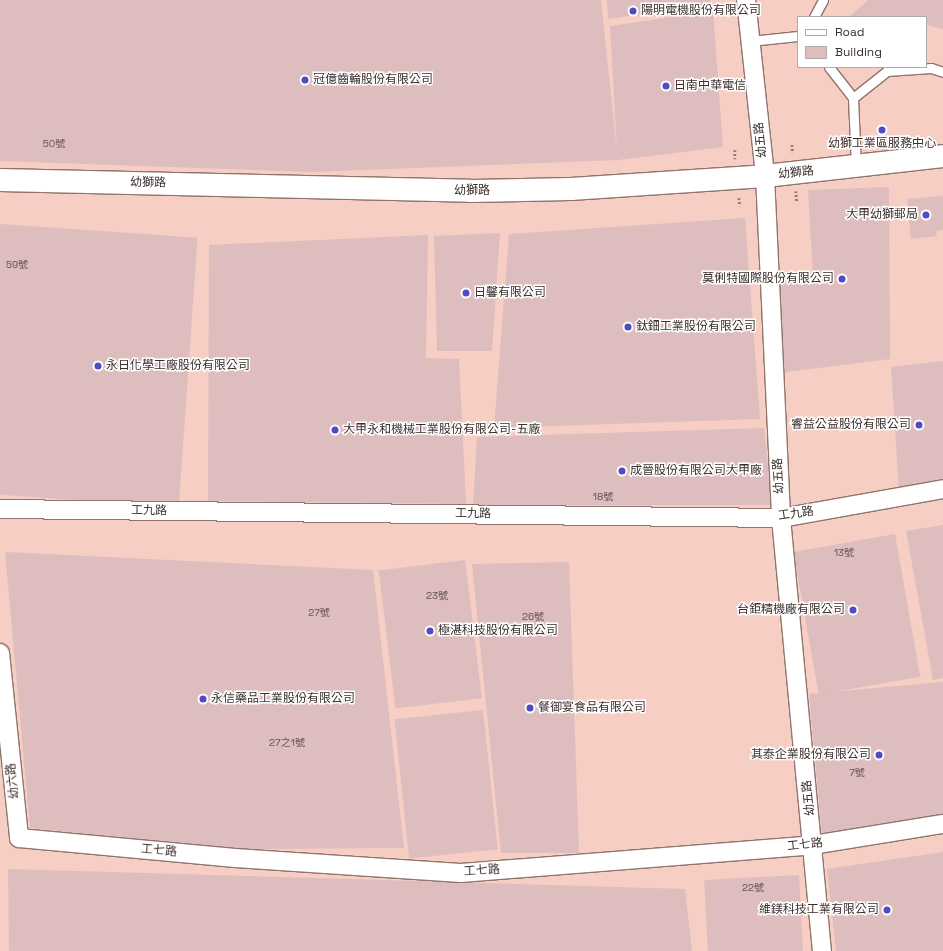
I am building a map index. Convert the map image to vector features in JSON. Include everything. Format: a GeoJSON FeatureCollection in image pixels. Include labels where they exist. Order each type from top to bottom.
{"type":"FeatureCollection","features":[{"type":"Feature","properties":{"kind":"street","name":"幼五路"},"geometry":{"type":"LineString","coordinates":[[746,0],[765,176],[781,518],[822,951]]}},
{"type":"Feature","properties":{"kind":"street","name":"幼獅路"},"geometry":{"type":"LineString","coordinates":[[0,180],[470,191],[571,189],[765,176],[856,167],[943,156]]}},
{"type":"Feature","properties":{"kind":"street","name":"工九路"},"geometry":{"type":"LineString","coordinates":[[0,509],[781,518],[943,489]]}},
{"type":"Feature","properties":{"kind":"street","name":"幼六路"},"geometry":{"type":"LineString","coordinates":[[0,653],[19,838]]}},
{"type":"Feature","properties":{"kind":"street","name":"工七路"},"geometry":{"type":"LineString","coordinates":[[19,838],[235,858],[461,873],[813,845],[943,824]]}},
{"type":"Feature","properties":{"kind":"lane"},"geometry":{"type":"LineString","coordinates":[[815,16],[823,0]]}},
{"type":"Feature","properties":{"kind":"lane"},"geometry":{"type":"LineString","coordinates":[[750,40],[797,36]]}},
{"type":"Feature","properties":{"kind":"lane"},"geometry":{"type":"LineString","coordinates":[[830,68],[853,98],[856,167]]}},
{"type":"Feature","properties":{"kind":"lane"},"geometry":{"type":"LineString","coordinates":[[853,98],[887,71],[931,68],[943,72]]}},
{"type":"Feature","properties":{"kind":"shaded area"},"geometry":{"type":"Polygon","coordinates":[[[0,0],[943,0],[943,951],[0,951],[0,0]]]}},
{"type":"Feature","properties":{"kind":"building","name":"冠億齒輪股份有限公司"},"geometry":{"type":"Polygon","coordinates":[[[0,0],[601,0],[617,152],[610,26],[713,11],[723,147],[618,160],[313,172],[0,161],[0,0]]]}},
{"type":"Feature","properties":{"kind":"building","name":"陽明電機股份有限公司"},"geometry":{"type":"Polygon","coordinates":[[[607,0],[710,0],[711,4],[608,19],[607,0]]]}},
{"type":"Feature","properties":{"kind":"building"},"geometry":{"type":"Polygon","coordinates":[[[868,0],[943,0],[943,29],[927,25],[927,16],[850,16],[868,0]]]}},
{"type":"Feature","properties":{"kind":"building","name":"莫俐特國際股份有限公司"},"geometry":{"type":"Polygon","coordinates":[[[889,187],[890,359],[778,373],[774,282],[813,276],[808,190],[889,187]]]}},
{"type":"Feature","properties":{"kind":"building","name":"大甲幼獅郵局"},"geometry":{"type":"Polygon","coordinates":[[[943,196],[943,230],[936,231],[937,236],[911,239],[907,199],[943,196]]]}},
{"type":"Feature","properties":{"kind":"building","name":"鈦鈿工業股份有限公司"},"geometry":{"type":"Polygon","coordinates":[[[745,218],[760,419],[494,428],[509,234],[745,218]]]}},
{"type":"Feature","properties":{"kind":"building","name":"永日化學工廠股份有限公司"},"geometry":{"type":"Polygon","coordinates":[[[0,224],[198,238],[179,507],[0,495],[0,224]]]}},
{"type":"Feature","properties":{"kind":"building","name":"日馨有限公司"},"geometry":{"type":"Polygon","coordinates":[[[500,233],[492,351],[437,351],[434,236],[500,233]]]}},
{"type":"Feature","properties":{"kind":"building","name":"大甲永和機械工業股份有限公司-五廠"},"geometry":{"type":"Polygon","coordinates":[[[428,235],[426,358],[459,359],[466,504],[208,501],[209,245],[428,235]]]}},
{"type":"Feature","properties":{"kind":"building","name":"睿益公益股份有限公司"},"geometry":{"type":"Polygon","coordinates":[[[943,361],[943,484],[899,492],[891,367],[943,361]]]}},
{"type":"Feature","properties":{"kind":"building","name":"成晉股份有限公司大甲廠"},"geometry":{"type":"Polygon","coordinates":[[[764,428],[772,505],[473,505],[477,437],[764,428]]]}},
{"type":"Feature","properties":{"kind":"building"},"geometry":{"type":"Polygon","coordinates":[[[943,525],[943,678],[933,680],[906,531],[943,525]]]}},
{"type":"Feature","properties":{"kind":"building","name":"台鉅精機廠有限公司"},"geometry":{"type":"Polygon","coordinates":[[[895,534],[920,677],[819,695],[794,552],[895,534]]]}},
{"type":"Feature","properties":{"kind":"building","name":"永信藥品工業股份有限公司"},"geometry":{"type":"Polygon","coordinates":[[[5,552],[373,570],[404,848],[238,849],[30,828],[5,552]]]}},
{"type":"Feature","properties":{"kind":"building","name":"極湛科技股份有限公司"},"geometry":{"type":"Polygon","coordinates":[[[465,560],[482,698],[396,709],[379,571],[465,560]]]}},
{"type":"Feature","properties":{"kind":"building","name":"餐御宴食品有限公司"},"geometry":{"type":"Polygon","coordinates":[[[569,562],[579,853],[501,853],[472,564],[569,562]]]}},
{"type":"Feature","properties":{"kind":"building","name":"其泰企業股份有限公司"},"geometry":{"type":"Polygon","coordinates":[[[943,682],[943,816],[822,835],[809,694],[943,682]]]}},
{"type":"Feature","properties":{"kind":"building"},"geometry":{"type":"Polygon","coordinates":[[[483,710],[498,849],[409,859],[394,719],[483,710]]]}},
{"type":"Feature","properties":{"kind":"building","name":"維鎂科技工業有限公司"},"geometry":{"type":"Polygon","coordinates":[[[943,852],[943,951],[836,951],[827,869],[943,852]]]}},
{"type":"Feature","properties":{"kind":"building"},"geometry":{"type":"Polygon","coordinates":[[[8,869],[685,889],[692,951],[9,951],[8,869]]]}},
{"type":"Feature","properties":{"kind":"building"},"geometry":{"type":"Polygon","coordinates":[[[799,875],[803,951],[708,951],[704,880],[799,875]]]}},
{"type":"Feature","properties":{"kind":"place","name":"陽明電機股份有限公司"},"geometry":{"type":"Point","coordinates":[633,11]}},
{"type":"Feature","properties":{"kind":"place","name":"冠億齒輪股份有限公司"},"geometry":{"type":"Point","coordinates":[305,80]}},
{"type":"Feature","properties":{"kind":"place","name":"日南中華電信"},"geometry":{"type":"Point","coordinates":[666,86]}},
{"type":"Feature","properties":{"kind":"place","name":"幼獅工業區服務中心"},"geometry":{"type":"Point","coordinates":[882,130]}},
{"type":"Feature","properties":{"kind":"place","name":"大甲幼獅郵局"},"geometry":{"type":"Point","coordinates":[926,215]}},
{"type":"Feature","properties":{"kind":"place","name":"莫俐特國際股份有限公司"},"geometry":{"type":"Point","coordinates":[842,279]}},
{"type":"Feature","properties":{"kind":"place","name":"日馨有限公司"},"geometry":{"type":"Point","coordinates":[466,293]}},
{"type":"Feature","properties":{"kind":"place","name":"鈦鈿工業股份有限公司"},"geometry":{"type":"Point","coordinates":[628,327]}},
{"type":"Feature","properties":{"kind":"place","name":"永日化學工廠股份有限公司"},"geometry":{"type":"Point","coordinates":[98,366]}},
{"type":"Feature","properties":{"kind":"place","name":"睿益公益股份有限公司"},"geometry":{"type":"Point","coordinates":[919,425]}},
{"type":"Feature","properties":{"kind":"place","name":"大甲永和機械工業股份有限公司-五廠"},"geometry":{"type":"Point","coordinates":[335,430]}},
{"type":"Feature","properties":{"kind":"place","name":"成晉股份有限公司大甲廠"},"geometry":{"type":"Point","coordinates":[622,471]}},
{"type":"Feature","properties":{"kind":"place","name":"台鉅精機廠有限公司"},"geometry":{"type":"Point","coordinates":[853,610]}},
{"type":"Feature","properties":{"kind":"place","name":"極湛科技股份有限公司"},"geometry":{"type":"Point","coordinates":[430,631]}},
{"type":"Feature","properties":{"kind":"place","name":"永信藥品工業股份有限公司"},"geometry":{"type":"Point","coordinates":[203,699]}},
{"type":"Feature","properties":{"kind":"place","name":"餐御宴食品有限公司"},"geometry":{"type":"Point","coordinates":[530,708]}},
{"type":"Feature","properties":{"kind":"place","name":"其泰企業股份有限公司"},"geometry":{"type":"Point","coordinates":[879,755]}},
{"type":"Feature","properties":{"kind":"place","name":"維鎂科技工業有限公司"},"geometry":{"type":"Point","coordinates":[887,910]}}]}
